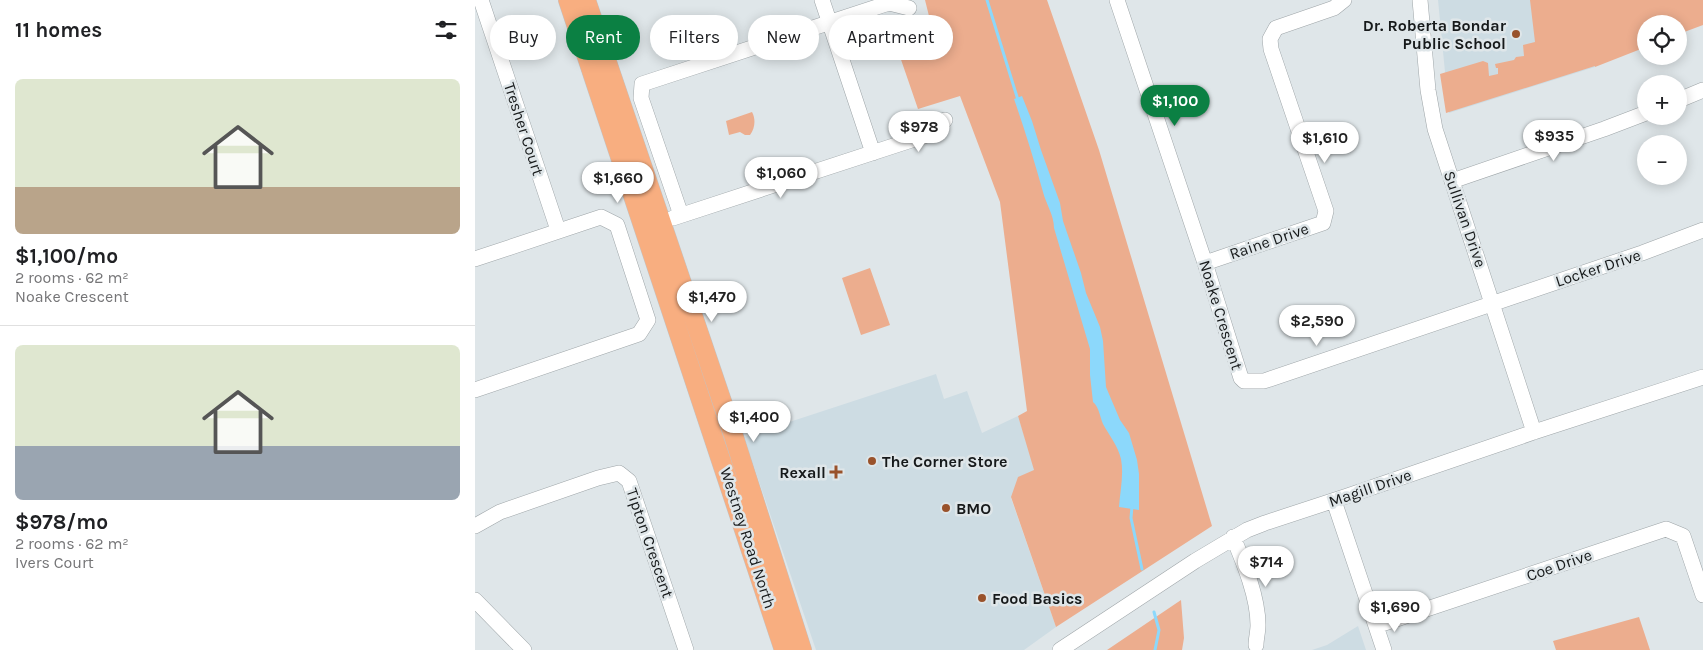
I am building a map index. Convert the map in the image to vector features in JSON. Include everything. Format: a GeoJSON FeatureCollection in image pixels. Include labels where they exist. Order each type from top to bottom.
{"type":"FeatureCollection","features":[{"type":"Feature","properties":{"kind":"main road","name":"Westney Road North"},"geometry":{"type":"LineString","coordinates":[[568,0],[733,434],[802,650]]}},
{"type":"Feature","properties":{"kind":"main road","name":"Westney Road North"},"geometry":{"type":"LineString","coordinates":[[587,0],[652,225],[784,650]]}},
{"type":"Feature","properties":{"kind":"street","name":"Tresher Court"},"geometry":{"type":"LineString","coordinates":[[481,0],[558,230]]}},
{"type":"Feature","properties":{"kind":"street"},"geometry":{"type":"LineString","coordinates":[[821,0],[873,153]]}},
{"type":"Feature","properties":{"kind":"street","name":"Noake Crescent"},"geometry":{"type":"LineString","coordinates":[[1117,0],[1205,263],[1241,378],[1244,381],[1264,381],[1493,303]]}},
{"type":"Feature","properties":{"kind":"street","name":"Raine Drive"},"geometry":{"type":"LineString","coordinates":[[1205,263],[1323,223],[1325,211],[1271,48],[1270,39],[1276,28],[1334,8],[1344,0]]}},
{"type":"Feature","properties":{"kind":"street","name":"Sullivan Drive"},"geometry":{"type":"LineString","coordinates":[[1420,0],[1427,90],[1435,129],[1534,432]]}},
{"type":"Feature","properties":{"kind":"street"},"geometry":{"type":"LineString","coordinates":[[681,215],[641,98],[642,84],[889,2],[909,8]]}},
{"type":"Feature","properties":{"kind":"street"},"geometry":{"type":"LineString","coordinates":[[1687,97],[1703,90]]}},
{"type":"Feature","properties":{"kind":"street"},"geometry":{"type":"LineString","coordinates":[[1452,181],[1604,130],[1637,117]]}},
{"type":"Feature","properties":{"kind":"street"},"geometry":{"type":"LineString","coordinates":[[652,225],[930,134],[945,120]]}},
{"type":"Feature","properties":{"kind":"street"},"geometry":{"type":"LineString","coordinates":[[475,259],[601,217],[617,225],[649,320],[639,334],[475,390]]}},
{"type":"Feature","properties":{"kind":"street","name":"Locker Drive"},"geometry":{"type":"LineString","coordinates":[[1493,303],[1642,254],[1703,230]]}},
{"type":"Feature","properties":{"kind":"street","name":"Magill Drive"},"geometry":{"type":"LineString","coordinates":[[1060,650],[1233,537],[1265,523],[1703,377]]}},
{"type":"Feature","properties":{"kind":"street","name":"Tipton Crescent"},"geometry":{"type":"LineString","coordinates":[[475,526],[500,512],[597,478],[619,473],[629,481],[686,650]]}},
{"type":"Feature","properties":{"kind":"street"},"geometry":{"type":"LineString","coordinates":[[1334,500],[1384,650]]}},
{"type":"Feature","properties":{"kind":"street","name":"Coe Drive"},"geometry":{"type":"LineString","coordinates":[[1376,626],[1666,529],[1683,536],[1703,595]]}},
{"type":"Feature","properties":{"kind":"street"},"geometry":{"type":"LineString","coordinates":[[1233,537],[1256,606],[1258,626],[1256,645]]}},
{"type":"Feature","properties":{"kind":"street"},"geometry":{"type":"LineString","coordinates":[[475,600],[524,650]]}},
{"type":"Feature","properties":{"kind":"shaded area"},"geometry":{"type":"Polygon","coordinates":[[[925,0],[1047,0],[1099,150],[1212,526],[1056,627],[1011,497],[1018,477],[1034,470],[1018,416],[1027,411],[1000,202],[960,96],[918,109],[901,60],[953,60],[953,15],[929,15],[925,0]]]}},
{"type":"Feature","properties":{"kind":"shaded area","name":"Dr. Roberta Bondar Public School"},"geometry":{"type":"Polygon","coordinates":[[[1438,0],[1587,0],[1595,67],[1449,113],[1438,0]]]}},
{"type":"Feature","properties":{"kind":"shaded area"},"geometry":{"type":"Polygon","coordinates":[[[1530,0],[1703,0],[1703,25],[1687,31],[1687,15],[1637,15],[1637,51],[1595,67],[1446,113],[1440,74],[1483,61],[1488,63],[1489,76],[1498,74],[1498,68],[1496,68],[1495,64],[1524,56],[1523,45],[1535,42],[1530,0]]]}},
{"type":"Feature","properties":{"kind":"shaded area"},"geometry":{"type":"Polygon","coordinates":[[[752,112],[754,124],[750,135],[740,132],[729,135],[726,121],[752,112]]]}},
{"type":"Feature","properties":{"kind":"shaded area"},"geometry":{"type":"Polygon","coordinates":[[[870,268],[890,325],[861,335],[842,278],[870,268]]]}},
{"type":"Feature","properties":{"kind":"shaded area"},"geometry":{"type":"Polygon","coordinates":[[[936,374],[944,399],[967,391],[982,433],[1018,416],[1035,470],[1011,498],[1056,627],[1024,650],[816,650],[744,437],[936,374]]]}},
{"type":"Feature","properties":{"kind":"shaded area"},"geometry":{"type":"Polygon","coordinates":[[[1181,600],[1184,638],[1182,650],[1107,650],[1181,600]]]}},
{"type":"Feature","properties":{"kind":"shaded area"},"geometry":{"type":"Polygon","coordinates":[[[1639,617],[1650,650],[1556,650],[1553,641],[1639,617]]]}},
{"type":"Feature","properties":{"kind":"shaded area"},"geometry":{"type":"Polygon","coordinates":[[[1358,626],[1366,650],[1312,650],[1327,645],[1358,626]]]}},
{"type":"Feature","properties":{"kind":"water"},"geometry":{"type":"Polygon","coordinates":[[[1022,96],[1060,203],[1063,221],[1086,293],[1100,327],[1103,341],[1106,387],[1120,420],[1129,433],[1137,460],[1139,510],[1119,507],[1122,477],[1120,454],[1093,402],[1090,349],[1054,228],[1053,219],[1014,99],[1022,96]]]}},
{"type":"Feature","properties":{"kind":"waterway"},"geometry":{"type":"LineString","coordinates":[[987,0],[1018,100]]}},
{"type":"Feature","properties":{"kind":"waterway"},"geometry":{"type":"LineString","coordinates":[[1132,506],[1131,518],[1142,569]]}},
{"type":"Feature","properties":{"kind":"waterway"},"geometry":{"type":"LineString","coordinates":[[1154,612],[1159,630],[1155,650]]}},
{"type":"Feature","properties":{"kind":"place","name":"Dr. Roberta Bondar Public School"},"geometry":{"type":"Point","coordinates":[1516,34]}},
{"type":"Feature","properties":{"kind":"place","name":"The Corner Store"},"geometry":{"type":"Point","coordinates":[872,461]}},
{"type":"Feature","properties":{"kind":"place","name":"Rexall"},"geometry":{"type":"Point","coordinates":[836,472]}},
{"type":"Feature","properties":{"kind":"place","name":"BMO"},"geometry":{"type":"Point","coordinates":[946,508]}},
{"type":"Feature","properties":{"kind":"place","name":"Food Basics"},"geometry":{"type":"Point","coordinates":[982,598]}}]}
